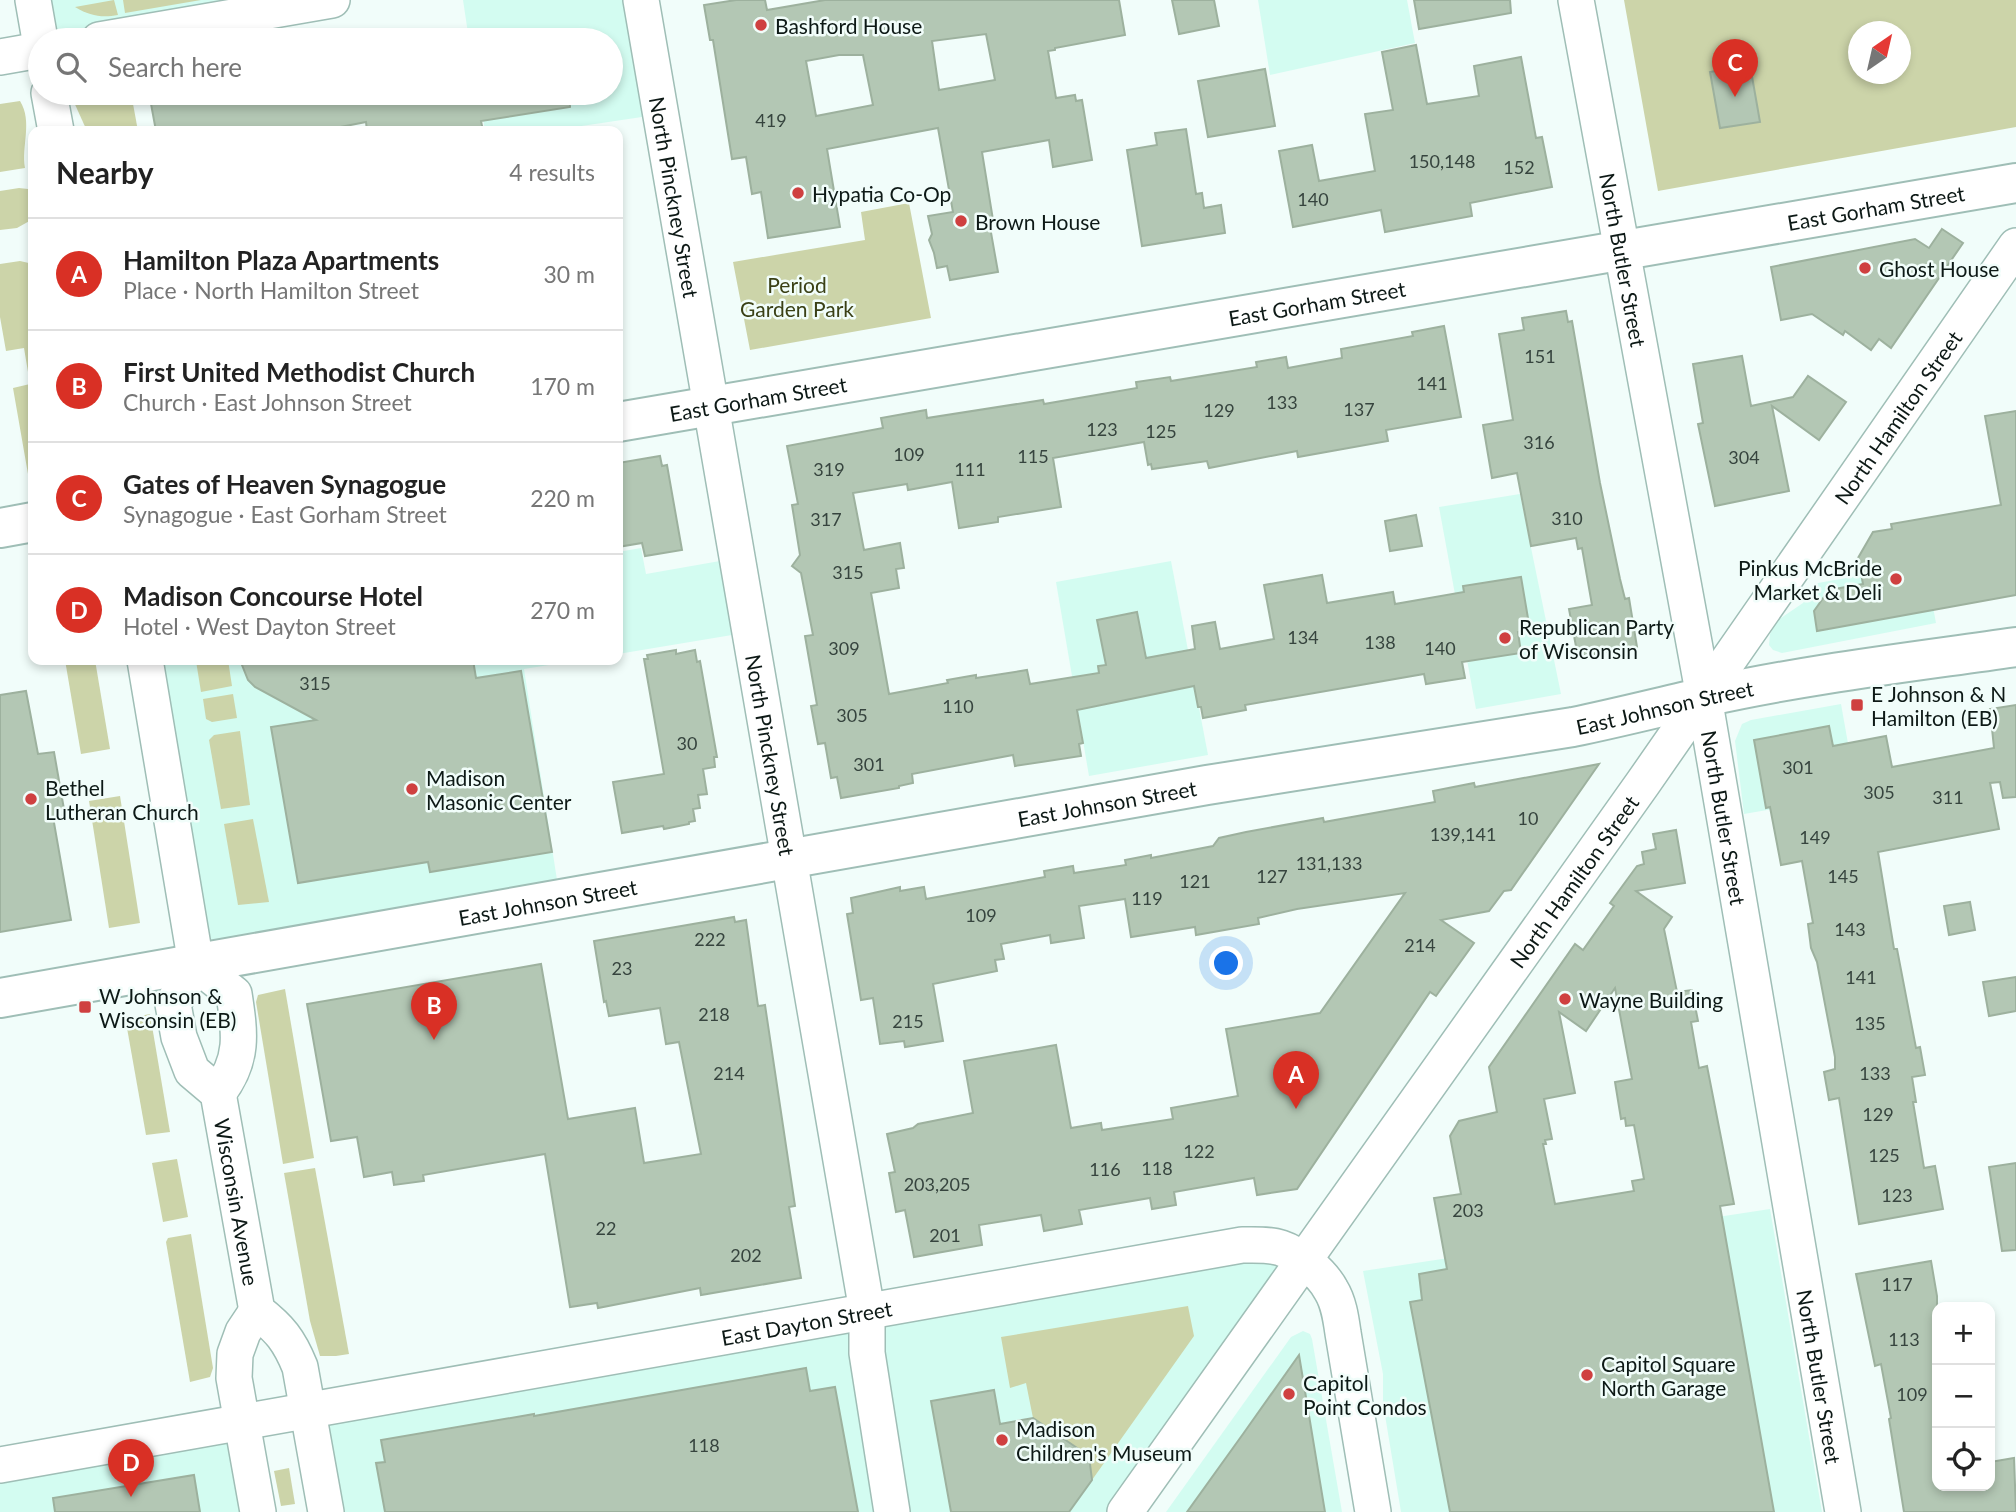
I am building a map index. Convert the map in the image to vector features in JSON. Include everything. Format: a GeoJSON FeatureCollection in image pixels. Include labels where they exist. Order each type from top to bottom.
{"type":"FeatureCollection","features":[{"type":"Feature","properties":{"kind":"main road","name":"East Gorham Street"},"geometry":{"type":"LineString","coordinates":[[623,421],[2016,183]]}},
{"type":"Feature","properties":{"kind":"main road"},"geometry":{"type":"LineString","coordinates":[[0,528],[28,523]]}},
{"type":"Feature","properties":{"kind":"main road","name":"East Johnson Street"},"geometry":{"type":"LineString","coordinates":[[0,998],[1207,785],[1573,727],[1631,716],[1704,697],[1825,674],[2016,647]]}},
{"type":"Feature","properties":{"kind":"street"},"geometry":{"type":"LineString","coordinates":[[33,0],[38,28]]}},
{"type":"Feature","properties":{"kind":"street"},"geometry":{"type":"LineString","coordinates":[[169,28],[332,0]]}},
{"type":"Feature","properties":{"kind":"street","name":"North Pinckney Street"},"geometry":{"type":"LineString","coordinates":[[641,0],[867,1311],[867,1353],[892,1512]]}},
{"type":"Feature","properties":{"kind":"street","name":"North Butler Street"},"geometry":{"type":"LineString","coordinates":[[1576,0],[1704,697],[1843,1512]]}},
{"type":"Feature","properties":{"kind":"street"},"geometry":{"type":"LineString","coordinates":[[0,57],[28,52]]}},
{"type":"Feature","properties":{"kind":"street"},"geometry":{"type":"LineString","coordinates":[[51,105],[55,126]]}},
{"type":"Feature","properties":{"kind":"street","name":"North Hamilton Street"},"geometry":{"type":"LineString","coordinates":[[1125,1512],[1704,697],[2016,246]]}},
{"type":"Feature","properties":{"kind":"street"},"geometry":{"type":"LineString","coordinates":[[146,665],[196,964]]}},
{"type":"Feature","properties":{"kind":"street","name":"Wisconsin Avenue"},"geometry":{"type":"LineString","coordinates":[[218,1093],[228,1081],[239,1049],[234,993],[196,964],[173,1004],[178,1037],[192,1070],[218,1093],[257,1311],[279,1328],[300,1367],[326,1512]]}},
{"type":"Feature","properties":{"kind":"street","name":"East Dayton Street"},"geometry":{"type":"LineString","coordinates":[[0,1465],[1242,1245],[1282,1248],[1303,1261]]}},
{"type":"Feature","properties":{"kind":"street"},"geometry":{"type":"LineString","coordinates":[[1303,1261],[1331,1290],[1339,1311],[1373,1512]]}},
{"type":"Feature","properties":{"kind":"street","name":"Wisconsin Avenue"},"geometry":{"type":"LineString","coordinates":[[257,1311],[243,1332],[235,1354],[234,1378],[258,1512]]}},
{"type":"Feature","properties":{"kind":"shaded area"},"geometry":{"type":"Polygon","coordinates":[[[33,0],[332,0],[169,28],[38,28],[33,0]]]}},
{"type":"Feature","properties":{"kind":"shaded area"},"geometry":{"type":"Polygon","coordinates":[[[463,0],[641,0],[662,114],[582,126],[484,126],[481,105],[623,105],[623,28],[467,28],[463,0]]]}},
{"type":"Feature","properties":{"kind":"shaded area"},"geometry":{"type":"Polygon","coordinates":[[[1258,0],[1407,0],[1415,43],[1270,75],[1258,0]]]}},
{"type":"Feature","properties":{"kind":"shaded area"},"geometry":{"type":"Polygon","coordinates":[[[1520,494],[1561,694],[1476,709],[1439,507],[1520,494]]]}},
{"type":"Feature","properties":{"kind":"shaded area"},"geometry":{"type":"Polygon","coordinates":[[[641,548],[646,574],[737,558],[750,632],[623,653],[623,551],[641,548]]]}},
{"type":"Feature","properties":{"kind":"shaded area"},"geometry":{"type":"Polygon","coordinates":[[[1171,561],[1208,755],[1089,776],[1056,582],[1171,561]]]}},
{"type":"Feature","properties":{"kind":"shaded area"},"geometry":{"type":"Polygon","coordinates":[[[1925,564],[1936,623],[1782,653],[1773,650],[1769,645],[1770,634],[1778,620],[1803,603],[1818,583],[1925,564]]]}},
{"type":"Feature","properties":{"kind":"shaded area"},"geometry":{"type":"Polygon","coordinates":[[[146,665],[549,665],[524,669],[560,899],[196,964],[146,665]]]}},
{"type":"Feature","properties":{"kind":"shaded area"},"geometry":{"type":"Polygon","coordinates":[[[1841,704],[1857,794],[1744,814],[1735,741],[1742,724],[1751,720],[1841,704]]]}},
{"type":"Feature","properties":{"kind":"shaded area","name":"Capitol Square North Garage"},"geometry":{"type":"Polygon","coordinates":[[[1770,1209],[1822,1512],[1401,1512],[1383,1403],[1383,1374],[1363,1271],[1770,1209]]]}},
{"type":"Feature","properties":{"kind":"shaded area"},"geometry":{"type":"Polygon","coordinates":[[[1242,1245],[1303,1261],[1125,1512],[326,1512],[308,1410],[1242,1245]]]}},
{"type":"Feature","properties":{"kind":"shaded area","name":"Capitol Point Condos"},"geometry":{"type":"Polygon","coordinates":[[[1303,1331],[1310,1334],[1312,1339],[1342,1512],[1166,1512],[1291,1337],[1303,1331]]]}},
{"type":"Feature","properties":{"kind":"shaded area"},"geometry":{"type":"Polygon","coordinates":[[[242,1423],[258,1512],[0,1512],[0,1465],[242,1423]]]}},
{"type":"Feature","properties":{"kind":"green space"},"geometry":{"type":"Polygon","coordinates":[[[114,0],[118,15],[96,16],[75,7],[114,0]]]}},
{"type":"Feature","properties":{"kind":"green space"},"geometry":{"type":"Polygon","coordinates":[[[123,0],[201,0],[125,13],[123,0]]]}},
{"type":"Feature","properties":{"kind":"green space"},"geometry":{"type":"Polygon","coordinates":[[[1624,0],[2016,0],[2016,127],[1658,191],[1624,0]]]}},
{"type":"Feature","properties":{"kind":"green space"},"geometry":{"type":"Polygon","coordinates":[[[20,101],[26,117],[25,168],[0,172],[0,104],[20,101]]]}},
{"type":"Feature","properties":{"kind":"green space"},"geometry":{"type":"Polygon","coordinates":[[[75,105],[133,105],[137,126],[85,126],[75,105]]]}},
{"type":"Feature","properties":{"kind":"green space"},"geometry":{"type":"Polygon","coordinates":[[[28,189],[28,222],[17,228],[0,230],[0,191],[28,189]]]}},
{"type":"Feature","properties":{"kind":"green space","name":"Period Garden Park"},"geometry":{"type":"Polygon","coordinates":[[[909,203],[931,318],[750,350],[733,262],[865,240],[861,212],[909,203]]]}},
{"type":"Feature","properties":{"kind":"green space"},"geometry":{"type":"Polygon","coordinates":[[[20,261],[28,263],[28,372],[24,348],[6,351],[0,317],[0,264],[20,261]]]}},
{"type":"Feature","properties":{"kind":"green space"},"geometry":{"type":"Polygon","coordinates":[[[28,384],[28,474],[13,388],[28,384]]]}},
{"type":"Feature","properties":{"kind":"green space"},"geometry":{"type":"Polygon","coordinates":[[[66,665],[96,665],[110,749],[81,754],[66,665]]]}},
{"type":"Feature","properties":{"kind":"green space"},"geometry":{"type":"Polygon","coordinates":[[[197,665],[229,665],[232,686],[201,692],[197,665]]]}},
{"type":"Feature","properties":{"kind":"green space"},"geometry":{"type":"Polygon","coordinates":[[[233,694],[237,718],[212,722],[206,719],[203,699],[233,694]]]}},
{"type":"Feature","properties":{"kind":"green space"},"geometry":{"type":"Polygon","coordinates":[[[240,731],[250,805],[221,809],[209,740],[214,735],[240,731]]]}},
{"type":"Feature","properties":{"kind":"green space"},"geometry":{"type":"Polygon","coordinates":[[[120,796],[140,923],[109,928],[89,801],[120,796]]]}},
{"type":"Feature","properties":{"kind":"green space"},"geometry":{"type":"Polygon","coordinates":[[[253,819],[269,902],[238,905],[224,824],[253,819]]]}},
{"type":"Feature","properties":{"kind":"green space"},"geometry":{"type":"Polygon","coordinates":[[[285,989],[314,1158],[283,1164],[256,1002],[258,995],[285,989]]]}},
{"type":"Feature","properties":{"kind":"green space"},"geometry":{"type":"Polygon","coordinates":[[[150,1014],[170,1132],[146,1135],[127,1028],[135,1017],[150,1014]]]}},
{"type":"Feature","properties":{"kind":"green space"},"geometry":{"type":"Polygon","coordinates":[[[177,1159],[188,1217],[163,1222],[152,1163],[177,1159]]]}},
{"type":"Feature","properties":{"kind":"green space"},"geometry":{"type":"Polygon","coordinates":[[[315,1168],[349,1354],[336,1356],[320,1356],[310,1321],[284,1173],[315,1168]]]}},
{"type":"Feature","properties":{"kind":"green space"},"geometry":{"type":"Polygon","coordinates":[[[191,1234],[213,1368],[210,1377],[190,1382],[166,1242],[168,1238],[191,1234]]]}},
{"type":"Feature","properties":{"kind":"green space"},"geometry":{"type":"Polygon","coordinates":[[[1188,1306],[1194,1336],[1092,1480],[1089,1456],[1033,1418],[1026,1383],[1010,1388],[1001,1337],[1188,1306]]]}},
{"type":"Feature","properties":{"kind":"green space"},"geometry":{"type":"Polygon","coordinates":[[[289,1468],[295,1504],[281,1506],[274,1471],[289,1468]]]}},
{"type":"Feature","properties":{"kind":"building"},"geometry":{"type":"Polygon","coordinates":[[[736,0],[765,0],[767,10],[825,0],[1119,0],[1125,35],[1048,51],[1056,98],[1075,95],[1076,101],[1082,100],[1092,160],[1053,167],[1049,140],[982,152],[994,226],[990,227],[998,272],[950,280],[947,266],[937,268],[929,240],[932,234],[928,216],[953,212],[938,128],[827,149],[840,227],[768,238],[761,192],[752,194],[746,157],[732,159],[713,40],[710,40],[704,5],[736,0]],[[986,34],[932,41],[939,90],[995,80],[986,34]],[[839,55],[806,61],[816,116],[873,105],[863,55],[839,55]]]}},
{"type":"Feature","properties":{"kind":"building"},"geometry":{"type":"Polygon","coordinates":[[[1172,0],[1214,0],[1219,26],[1179,34],[1172,0]]]}},
{"type":"Feature","properties":{"kind":"building"},"geometry":{"type":"Polygon","coordinates":[[[1414,0],[1510,0],[1511,13],[1419,29],[1414,0]]]}},
{"type":"Feature","properties":{"kind":"building"},"geometry":{"type":"Polygon","coordinates":[[[1416,45],[1427,104],[1479,96],[1474,66],[1521,57],[1536,138],[1542,137],[1552,187],[1470,203],[1472,216],[1385,232],[1381,210],[1293,227],[1279,151],[1312,145],[1319,181],[1375,171],[1365,114],[1393,110],[1382,52],[1416,45]]]}},
{"type":"Feature","properties":{"kind":"building"},"geometry":{"type":"Polygon","coordinates":[[[1750,65],[1760,122],[1720,128],[1710,72],[1750,65]]]}},
{"type":"Feature","properties":{"kind":"building"},"geometry":{"type":"Polygon","coordinates":[[[1265,69],[1275,126],[1208,137],[1198,81],[1265,69]]]}},
{"type":"Feature","properties":{"kind":"building"},"geometry":{"type":"Polygon","coordinates":[[[151,105],[570,107],[481,121],[482,126],[366,126],[366,122],[346,126],[155,126],[151,105]]]}},
{"type":"Feature","properties":{"kind":"building"},"geometry":{"type":"Polygon","coordinates":[[[1186,129],[1196,194],[1202,193],[1204,208],[1221,205],[1225,233],[1142,246],[1127,150],[1157,145],[1155,133],[1186,129]]]}},
{"type":"Feature","properties":{"kind":"building"},"geometry":{"type":"Polygon","coordinates":[[[1942,229],[1963,243],[1891,348],[1879,339],[1871,350],[1845,331],[1843,335],[1812,314],[1781,320],[1771,267],[1915,239],[1929,248],[1942,229]]]}},
{"type":"Feature","properties":{"kind":"building"},"geometry":{"type":"Polygon","coordinates":[[[1566,311],[1568,322],[1572,321],[1600,483],[1625,599],[1629,598],[1637,647],[1578,657],[1569,609],[1592,605],[1582,548],[1578,549],[1576,538],[1531,546],[1517,473],[1492,478],[1483,425],[1513,420],[1499,334],[1524,330],[1522,318],[1566,311]]]}},
{"type":"Feature","properties":{"kind":"building"},"geometry":{"type":"Polygon","coordinates":[[[1444,326],[1461,417],[1386,430],[1388,441],[1298,457],[1297,451],[1209,468],[1207,461],[1152,469],[1151,464],[1148,465],[1144,442],[1053,458],[1061,507],[998,517],[998,522],[959,528],[952,482],[908,490],[907,484],[853,493],[864,550],[900,543],[904,568],[896,569],[899,588],[871,593],[889,694],[976,675],[976,678],[1027,670],[1030,684],[1099,673],[1098,666],[1106,665],[1097,620],[1137,612],[1146,658],[1195,649],[1192,626],[1215,622],[1220,649],[1274,639],[1264,585],[1322,575],[1327,603],[1393,592],[1395,604],[1464,592],[1463,586],[1521,577],[1530,630],[1518,632],[1521,653],[1462,662],[1465,678],[1426,684],[1424,674],[1245,705],[1246,710],[1203,718],[1194,686],[1077,710],[1083,743],[1079,744],[1081,756],[1015,766],[1013,755],[912,774],[913,783],[899,788],[841,798],[837,777],[831,778],[825,743],[818,744],[811,706],[817,705],[805,636],[813,635],[801,573],[792,566],[800,555],[792,505],[798,504],[787,446],[883,428],[881,418],[926,410],[927,418],[1043,400],[1044,404],[1137,388],[1136,382],[1170,377],[1171,381],[1257,367],[1256,362],[1286,357],[1288,368],[1342,358],[1341,349],[1413,336],[1412,332],[1444,326]]]}},
{"type":"Feature","properties":{"kind":"building"},"geometry":{"type":"Polygon","coordinates":[[[1742,356],[1751,406],[1793,397],[1808,376],[1846,402],[1819,440],[1772,406],[1789,491],[1715,506],[1698,424],[1703,423],[1693,364],[1742,356]]]}},
{"type":"Feature","properties":{"kind":"building"},"geometry":{"type":"Polygon","coordinates":[[[2016,411],[2016,595],[1817,631],[1814,611],[1829,590],[1863,584],[1858,558],[1873,532],[1892,529],[1891,524],[2001,505],[1985,416],[2016,411]]]}},
{"type":"Feature","properties":{"kind":"building"},"geometry":{"type":"Polygon","coordinates":[[[660,456],[662,466],[667,465],[682,550],[645,556],[642,543],[623,546],[623,462],[660,456]]]}},
{"type":"Feature","properties":{"kind":"building"},"geometry":{"type":"Polygon","coordinates":[[[1416,515],[1422,546],[1390,551],[1385,521],[1416,515]]]}},
{"type":"Feature","properties":{"kind":"building"},"geometry":{"type":"Polygon","coordinates":[[[676,650],[676,654],[695,650],[697,662],[700,661],[717,757],[714,757],[715,767],[703,769],[707,794],[698,795],[700,808],[693,809],[695,821],[664,829],[663,826],[622,833],[613,782],[664,774],[644,659],[648,659],[647,655],[676,650]]]}},
{"type":"Feature","properties":{"kind":"building","name":"Madison Masonic Center"},"geometry":{"type":"Polygon","coordinates":[[[242,665],[474,665],[476,678],[521,671],[552,852],[430,872],[428,862],[298,883],[271,727],[316,720],[255,687],[248,680],[242,665]]]}},
{"type":"Feature","properties":{"kind":"building","name":"Bethel Lutheran Church"},"geometry":{"type":"Polygon","coordinates":[[[26,691],[38,754],[54,752],[65,815],[53,817],[71,920],[0,932],[0,695],[26,691]]]}},
{"type":"Feature","properties":{"kind":"building"},"geometry":{"type":"Polygon","coordinates":[[[2016,705],[2016,797],[2003,798],[2000,782],[1990,783],[1999,829],[1878,852],[1894,949],[1897,949],[1916,1048],[1920,1047],[1925,1075],[1912,1077],[1916,1102],[1913,1102],[1924,1168],[1935,1166],[1943,1209],[1859,1224],[1839,1098],[1829,1100],[1824,1072],[1835,1069],[1835,1057],[1817,962],[1811,948],[1808,924],[1813,923],[1802,861],[1781,865],[1770,807],[1766,808],[1754,740],[1829,726],[1833,746],[1886,736],[1892,767],[1994,748],[1990,709],[2016,705]]]}},
{"type":"Feature","properties":{"kind":"building"},"geometry":{"type":"Polygon","coordinates":[[[1599,764],[1511,890],[1504,891],[1489,911],[1441,920],[1474,943],[1436,996],[1430,992],[1297,1189],[1257,1195],[1254,1178],[1174,1192],[1176,1205],[1152,1209],[1150,1198],[1079,1210],[1082,1224],[1044,1231],[1041,1215],[979,1225],[982,1245],[914,1257],[905,1210],[896,1212],[889,1173],[895,1172],[887,1134],[913,1128],[918,1124],[973,1113],[964,1061],[1056,1045],[1071,1128],[1101,1123],[1102,1130],[1173,1119],[1171,1108],[1238,1096],[1226,1029],[1320,1013],[1405,893],[1297,909],[1258,918],[1259,924],[1196,935],[1195,927],[1131,937],[1125,899],[1079,906],[1084,938],[1051,943],[1050,935],[1001,944],[1004,959],[995,960],[997,971],[933,984],[943,1041],[905,1047],[904,1041],[880,1044],[873,998],[861,1000],[847,914],[853,913],[851,898],[900,887],[900,891],[924,887],[926,899],[1045,877],[1044,871],[1073,866],[1074,873],[1126,865],[1125,860],[1151,855],[1151,858],[1213,846],[1219,838],[1246,832],[1323,818],[1324,822],[1435,802],[1433,791],[1474,783],[1475,787],[1599,764]]]}},
{"type":"Feature","properties":{"kind":"building"},"geometry":{"type":"Polygon","coordinates":[[[1676,830],[1685,883],[1636,891],[1672,917],[1664,929],[1677,992],[1692,990],[1698,1021],[1691,1022],[1699,1068],[1707,1066],[1734,1204],[1720,1206],[1774,1512],[1450,1512],[1410,1302],[1422,1300],[1419,1274],[1447,1269],[1434,1198],[1461,1194],[1450,1136],[1459,1121],[1497,1112],[1489,1067],[1575,944],[1583,950],[1614,906],[1610,903],[1637,866],[1644,864],[1642,852],[1656,849],[1653,834],[1676,830]],[[1615,988],[1586,1031],[1559,1012],[1575,1093],[1544,1099],[1552,1139],[1545,1140],[1546,1144],[1543,1144],[1555,1204],[1634,1191],[1632,1181],[1644,1179],[1634,1125],[1626,1126],[1625,1118],[1621,1119],[1615,1082],[1632,1079],[1615,988]]]}},
{"type":"Feature","properties":{"kind":"building"},"geometry":{"type":"Polygon","coordinates":[[[1970,902],[1975,930],[1949,935],[1944,906],[1970,902]]]}},
{"type":"Feature","properties":{"kind":"building"},"geometry":{"type":"Polygon","coordinates":[[[734,917],[735,922],[746,920],[758,1006],[765,1005],[795,1206],[789,1207],[801,1278],[701,1295],[700,1288],[598,1308],[597,1303],[570,1307],[545,1154],[423,1175],[424,1181],[394,1185],[392,1172],[364,1177],[357,1137],[331,1141],[307,1004],[541,964],[568,1119],[635,1108],[644,1163],[701,1154],[679,1042],[666,1044],[660,1008],[609,1016],[606,1001],[604,1002],[594,941],[734,917]]]}},
{"type":"Feature","properties":{"kind":"building"},"geometry":{"type":"Polygon","coordinates":[[[2016,977],[2016,1011],[1989,1016],[1983,982],[2016,977]]]}},
{"type":"Feature","properties":{"kind":"building"},"geometry":{"type":"Polygon","coordinates":[[[2016,1163],[2016,1250],[2002,1251],[1989,1167],[2016,1163]]]}},
{"type":"Feature","properties":{"kind":"building"},"geometry":{"type":"Polygon","coordinates":[[[1931,1261],[1937,1296],[1937,1302],[1932,1302],[1932,1491],[1995,1491],[1995,1461],[2014,1458],[2016,1512],[1904,1512],[1881,1364],[1875,1366],[1856,1274],[1931,1261]]]}},
{"type":"Feature","properties":{"kind":"building","name":"Capitol Point Condos"},"geometry":{"type":"Polygon","coordinates":[[[1299,1355],[1325,1512],[1187,1512],[1243,1434],[1299,1355]]]}},
{"type":"Feature","properties":{"kind":"building"},"geometry":{"type":"Polygon","coordinates":[[[806,1368],[810,1391],[835,1387],[858,1512],[385,1512],[376,1463],[385,1462],[381,1440],[806,1368]]]}},
{"type":"Feature","properties":{"kind":"building","name":"Madison Children's Museum"},"geometry":{"type":"Polygon","coordinates":[[[994,1390],[1000,1424],[1033,1418],[1089,1456],[1092,1480],[1069,1512],[951,1512],[931,1401],[994,1390]]]}},
{"type":"Feature","properties":{"kind":"building"},"geometry":{"type":"Polygon","coordinates":[[[194,1475],[200,1512],[55,1512],[53,1498],[194,1475]]]}},
{"type":"Feature","properties":{"kind":"place","name":"Bashford House"},"geometry":{"type":"Point","coordinates":[761,25]}},
{"type":"Feature","properties":{"kind":"place","name":"Gates of Heaven Synagogue"},"geometry":{"type":"Point","coordinates":[1735,97]}},
{"type":"Feature","properties":{"kind":"place","name":"Hypatia Co-Op"},"geometry":{"type":"Point","coordinates":[798,193]}},
{"type":"Feature","properties":{"kind":"place","name":"Brown House"},"geometry":{"type":"Point","coordinates":[961,221]}},
{"type":"Feature","properties":{"kind":"place","name":"Ghost House"},"geometry":{"type":"Point","coordinates":[1865,268]}},
{"type":"Feature","properties":{"kind":"place","name":"Pinkus McBride Market & Deli"},"geometry":{"type":"Point","coordinates":[1896,579]}},
{"type":"Feature","properties":{"kind":"place","name":"Republican Party of Wisconsin"},"geometry":{"type":"Point","coordinates":[1505,638]}},
{"type":"Feature","properties":{"kind":"place","name":"E Johnson & N Hamilton (EB)"},"geometry":{"type":"Point","coordinates":[1857,705]}},
{"type":"Feature","properties":{"kind":"place","name":"Madison Masonic Center"},"geometry":{"type":"Point","coordinates":[412,789]}},
{"type":"Feature","properties":{"kind":"place","name":"Bethel Lutheran Church"},"geometry":{"type":"Point","coordinates":[31,799]}},
{"type":"Feature","properties":{"kind":"place","name":"Wayne Building"},"geometry":{"type":"Point","coordinates":[1565,999]}},
{"type":"Feature","properties":{"kind":"place","name":"W Johnson & Wisconsin (EB)"},"geometry":{"type":"Point","coordinates":[85,1007]}},
{"type":"Feature","properties":{"kind":"place","name":"First United Methodist Church"},"geometry":{"type":"Point","coordinates":[434,1040]}},
{"type":"Feature","properties":{"kind":"place","name":"Hamilton Plaza Apartments"},"geometry":{"type":"Point","coordinates":[1296,1109]}},
{"type":"Feature","properties":{"kind":"place","name":"Capitol Square North Garage"},"geometry":{"type":"Point","coordinates":[1587,1375]}},
{"type":"Feature","properties":{"kind":"place","name":"Capitol Point Condos"},"geometry":{"type":"Point","coordinates":[1289,1394]}},
{"type":"Feature","properties":{"kind":"place","name":"Madison Children's Museum"},"geometry":{"type":"Point","coordinates":[1002,1440]}},
{"type":"Feature","properties":{"kind":"place","name":"Madison Concourse Hotel"},"geometry":{"type":"Point","coordinates":[131,1497]}}]}
